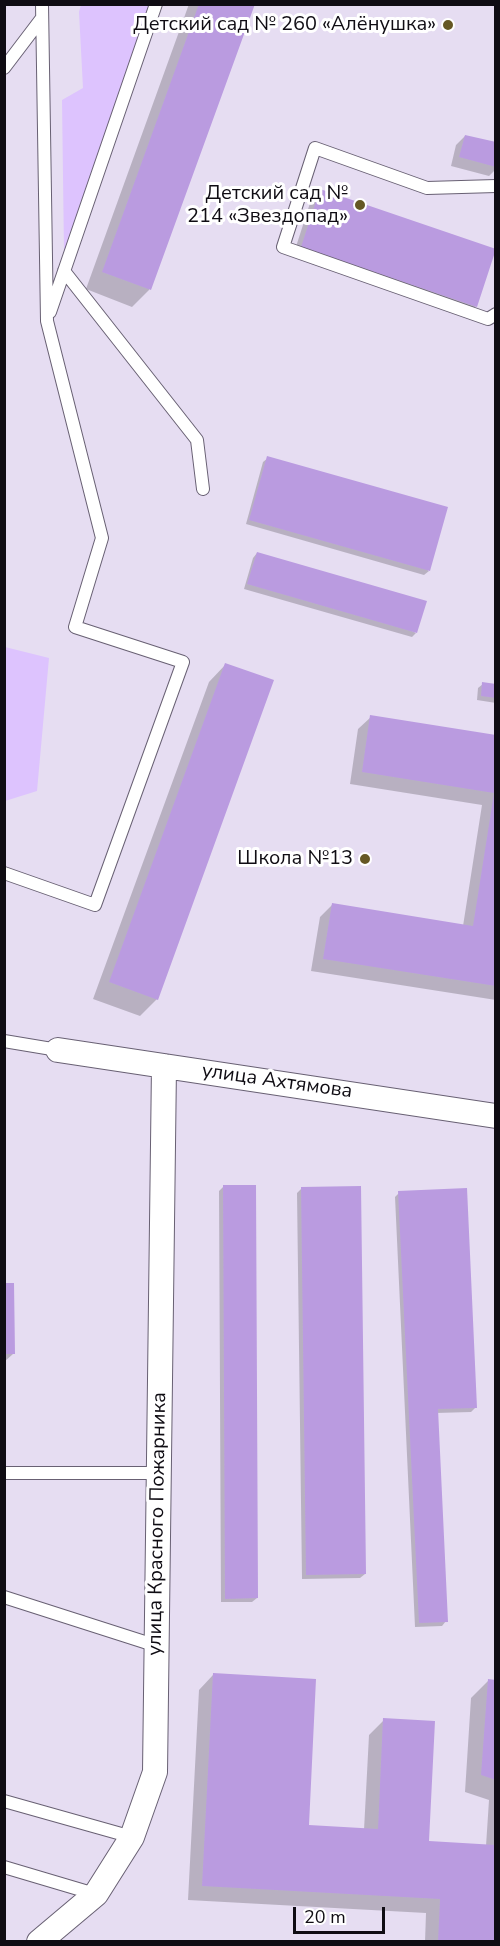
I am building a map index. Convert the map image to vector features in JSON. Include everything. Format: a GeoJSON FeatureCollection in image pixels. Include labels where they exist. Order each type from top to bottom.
{"type":"FeatureCollection","features":[{"type":"Feature","properties":{"kind":"street","name":"улица Ахтямова"},"geometry":{"type":"LineString","coordinates":[[58,1050],[495,1116]]}},
{"type":"Feature","properties":{"kind":"street","name":"улица Красного Пожарника"},"geometry":{"type":"LineString","coordinates":[[39,1941],[96,1894],[132,1837],[155,1772],[164,1066]]}},
{"type":"Feature","properties":{"kind":"lane"},"geometry":{"type":"LineString","coordinates":[[4,873],[95,905],[183,662],[75,627],[102,538],[47,321],[42,4]]}},
{"type":"Feature","properties":{"kind":"lane"},"geometry":{"type":"LineString","coordinates":[[47,321],[156,4]]}},
{"type":"Feature","properties":{"kind":"lane"},"geometry":{"type":"LineString","coordinates":[[4,68],[42,18]]}},
{"type":"Feature","properties":{"kind":"lane"},"geometry":{"type":"LineString","coordinates":[[495,186],[427,188],[315,148],[283,248],[488,319],[495,314]]}},
{"type":"Feature","properties":{"kind":"lane"},"geometry":{"type":"LineString","coordinates":[[64,270],[197,440],[203,489]]}},
{"type":"Feature","properties":{"kind":"lane"},"geometry":{"type":"LineString","coordinates":[[4,1041],[58,1050]]}},
{"type":"Feature","properties":{"kind":"lane"},"geometry":{"type":"LineString","coordinates":[[4,1473],[159,1473]]}},
{"type":"Feature","properties":{"kind":"lane"},"geometry":{"type":"LineString","coordinates":[[4,1597],[157,1646]]}},
{"type":"Feature","properties":{"kind":"lane"},"geometry":{"type":"LineString","coordinates":[[4,1801],[132,1837]]}},
{"type":"Feature","properties":{"kind":"lane"},"geometry":{"type":"LineString","coordinates":[[4,1867],[96,1894]]}},
{"type":"Feature","properties":{"kind":"shaded area"},"geometry":{"type":"Polygon","coordinates":[[[81,5],[149,5],[64,252],[62,100],[83,88],[79,12],[81,5]]]}},
{"type":"Feature","properties":{"kind":"shaded area"},"geometry":{"type":"Polygon","coordinates":[[[5,647],[49,658],[37,791],[5,801],[5,647]]]}},
{"type":"Feature","properties":{"kind":"building"},"geometry":{"type":"Polygon","coordinates":[[[199,4],[255,4],[151,290],[102,272],[199,4]]]}},
{"type":"Feature","properties":{"kind":"building"},"geometry":{"type":"Polygon","coordinates":[[[465,135],[496,142],[496,167],[459,157],[465,135]]]}},
{"type":"Feature","properties":{"kind":"building"},"geometry":{"type":"Polygon","coordinates":[[[320,189],[496,249],[477,307],[301,247],[320,189]]]}},
{"type":"Feature","properties":{"kind":"building"},"geometry":{"type":"Polygon","coordinates":[[[267,456],[448,507],[430,571],[249,520],[267,456]]]}},
{"type":"Feature","properties":{"kind":"building"},"geometry":{"type":"Polygon","coordinates":[[[257,552],[427,601],[417,633],[247,584],[257,552]]]}},
{"type":"Feature","properties":{"kind":"building"},"geometry":{"type":"Polygon","coordinates":[[[225,663],[274,680],[158,1000],[109,982],[225,663]]]}},
{"type":"Feature","properties":{"kind":"building"},"geometry":{"type":"Polygon","coordinates":[[[482,682],[496,684],[496,698],[481,696],[482,682]]]}},
{"type":"Feature","properties":{"kind":"building"},"geometry":{"type":"Polygon","coordinates":[[[370,715],[496,735],[496,986],[323,959],[332,903],[473,926],[494,793],[362,772],[370,715]]]}},
{"type":"Feature","properties":{"kind":"building"},"geometry":{"type":"Polygon","coordinates":[[[223,1185],[256,1185],[258,1598],[225,1599],[223,1185]]]}},
{"type":"Feature","properties":{"kind":"building"},"geometry":{"type":"Polygon","coordinates":[[[361,1186],[366,1574],[306,1575],[301,1187],[361,1186]]]}},
{"type":"Feature","properties":{"kind":"building"},"geometry":{"type":"Polygon","coordinates":[[[467,1188],[477,1408],[438,1409],[448,1622],[419,1623],[398,1191],[467,1188]]]}},
{"type":"Feature","properties":{"kind":"building"},"geometry":{"type":"Polygon","coordinates":[[[4,1283],[14,1283],[15,1354],[4,1354],[4,1283]]]}},
{"type":"Feature","properties":{"kind":"building"},"geometry":{"type":"Polygon","coordinates":[[[213,1673],[316,1679],[309,1825],[378,1829],[383,1718],[435,1721],[429,1841],[496,1845],[496,1942],[438,1942],[440,1899],[202,1886],[213,1673]]]}},
{"type":"Feature","properties":{"kind":"building"},"geometry":{"type":"Polygon","coordinates":[[[488,1679],[496,1680],[496,1780],[481,1775],[488,1679]]]}},
{"type":"Feature","properties":{"kind":"place","name":"Детский сад № 260 «Алёнушка»"},"geometry":{"type":"Point","coordinates":[448,25]}},
{"type":"Feature","properties":{"kind":"place","name":"Детский сад № 214 «Звездопад»"},"geometry":{"type":"Point","coordinates":[360,205]}},
{"type":"Feature","properties":{"kind":"place","name":"Школа №13"},"geometry":{"type":"Point","coordinates":[365,859]}}]}
